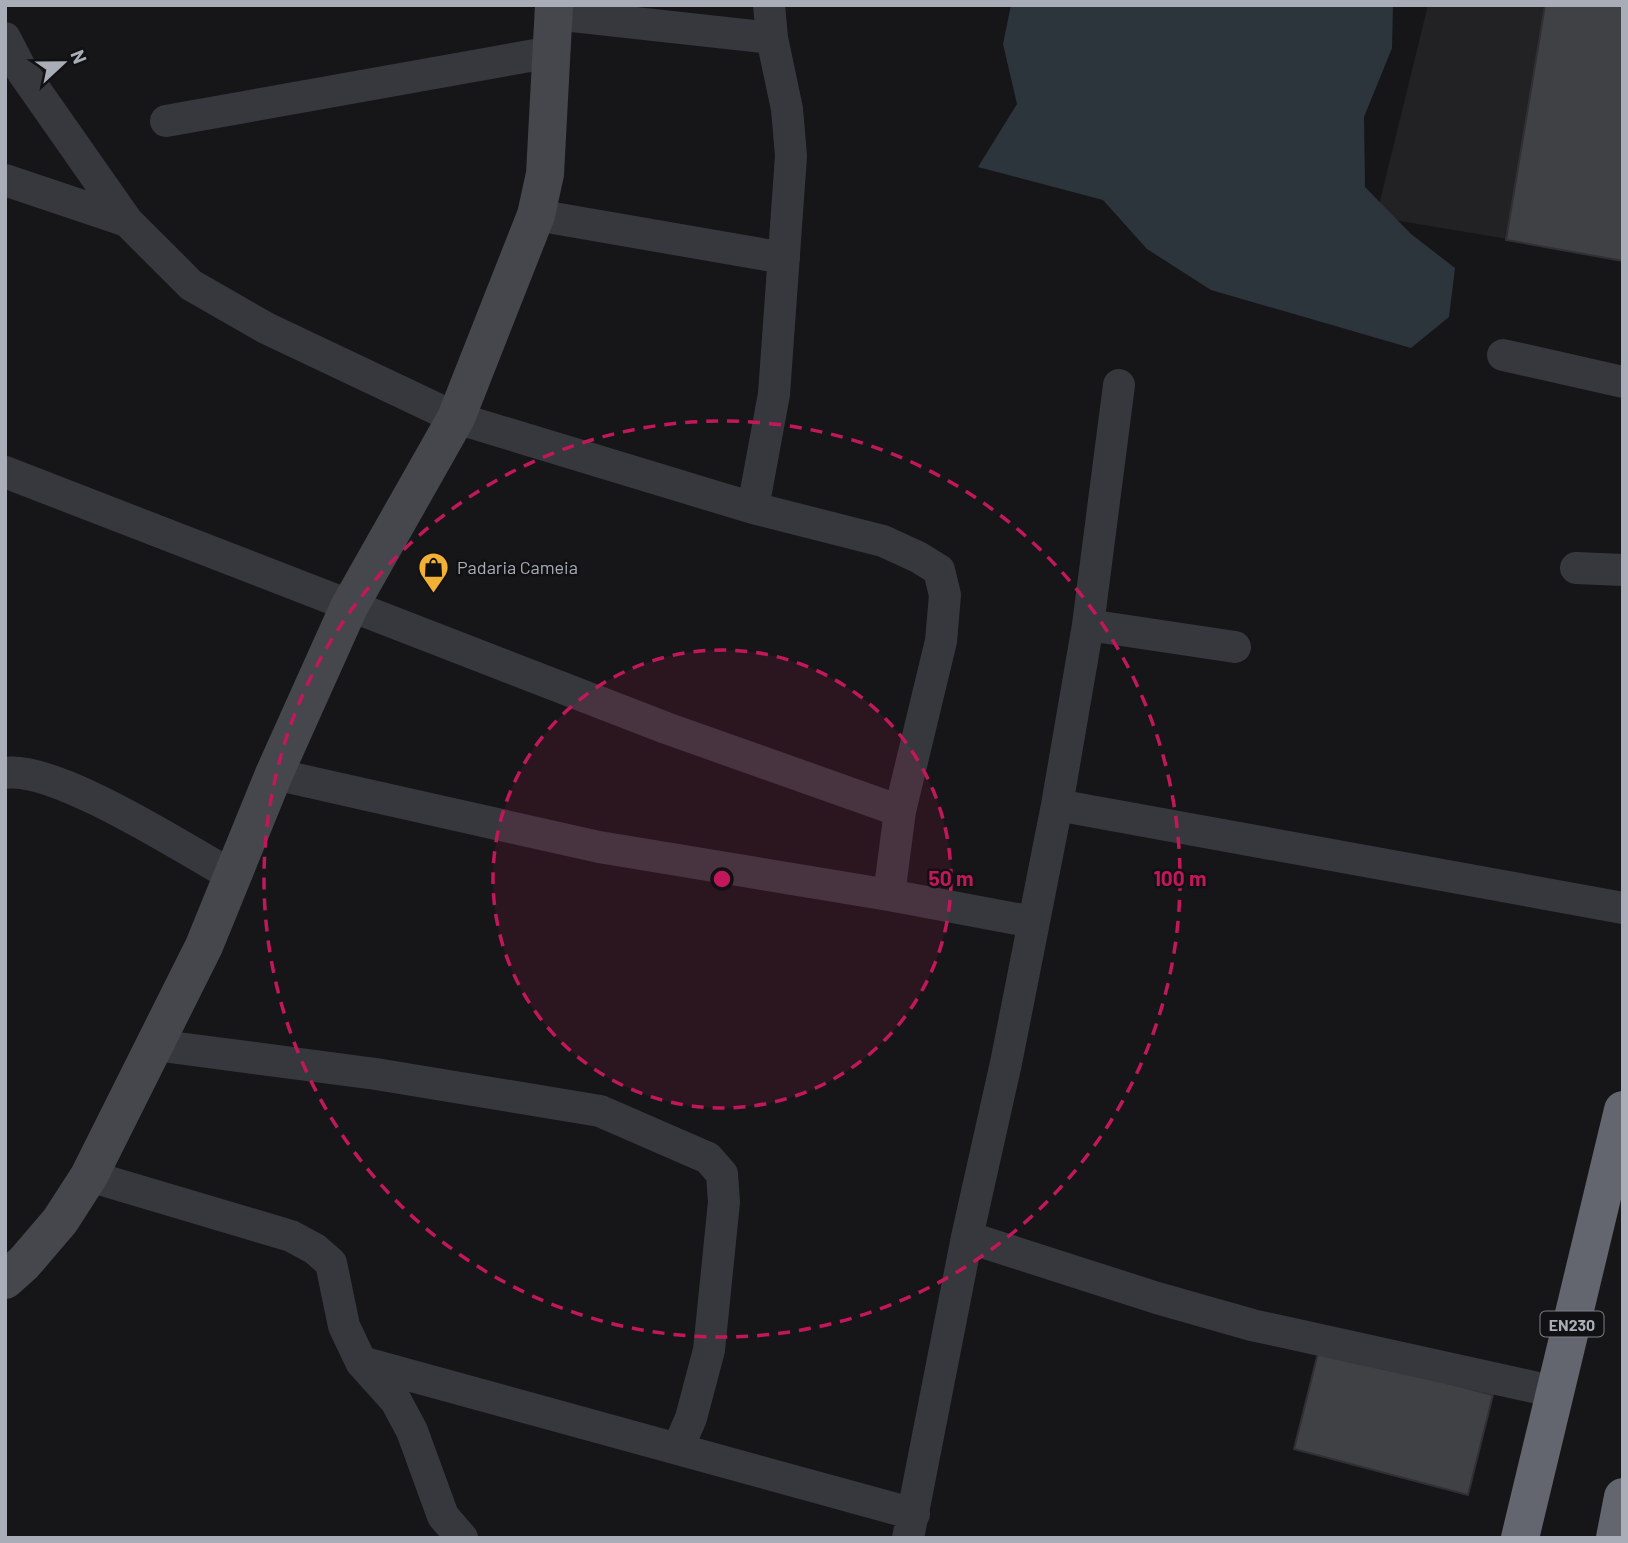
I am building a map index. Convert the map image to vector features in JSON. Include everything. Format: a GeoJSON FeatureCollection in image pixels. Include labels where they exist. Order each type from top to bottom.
{"type":"FeatureCollection","features":[{"type":"Feature","properties":{"kind":"highway","name":"EN230"},"geometry":{"type":"LineString","coordinates":[[1520,1538],[1623,1110]]}},
{"type":"Feature","properties":{"kind":"highway"},"geometry":{"type":"LineString","coordinates":[[1615,1538],[1623,1497]]}},
{"type":"Feature","properties":{"kind":"street"},"geometry":{"type":"LineString","coordinates":[[753,508],[774,394],[791,156],[787,109],[772,38],[769,5]]}},
{"type":"Feature","properties":{"kind":"street"},"geometry":{"type":"LineString","coordinates":[[5,1280],[24,1263],[60,1221],[89,1176],[204,946],[274,774],[349,607],[456,418],[536,215],[545,174],[554,10],[772,38]]}},
{"type":"Feature","properties":{"kind":"street"},"geometry":{"type":"LineString","coordinates":[[5,38],[14,72],[127,221],[191,285],[266,328],[456,418],[753,508],[883,541],[939,570],[945,595],[941,640],[900,811],[889,895]]}},
{"type":"Feature","properties":{"kind":"street"},"geometry":{"type":"LineString","coordinates":[[166,121],[552,52]]}},
{"type":"Feature","properties":{"kind":"street"},"geometry":{"type":"LineString","coordinates":[[5,180],[127,221]]}},
{"type":"Feature","properties":{"kind":"street"},"geometry":{"type":"LineString","coordinates":[[536,215],[784,258]]}},
{"type":"Feature","properties":{"kind":"street"},"geometry":{"type":"LineString","coordinates":[[1503,355],[1623,382]]}},
{"type":"Feature","properties":{"kind":"street"},"geometry":{"type":"LineString","coordinates":[[361,1362],[678,1448],[911,1526],[967,1237],[1006,1063],[1057,805],[1088,625],[1119,385]]}},
{"type":"Feature","properties":{"kind":"street"},"geometry":{"type":"LineString","coordinates":[[5,472],[654,723],[900,811]]}},
{"type":"Feature","properties":{"kind":"street"},"geometry":{"type":"LineString","coordinates":[[1576,568],[1623,570]]}},
{"type":"Feature","properties":{"kind":"street"},"geometry":{"type":"LineString","coordinates":[[1088,625],[1235,647]]}},
{"type":"Feature","properties":{"kind":"street"},"geometry":{"type":"LineString","coordinates":[[5,773],[16,772],[79,790],[233,876]]}},
{"type":"Feature","properties":{"kind":"street"},"geometry":{"type":"LineString","coordinates":[[274,774],[599,847],[889,895],[1032,922]]}},
{"type":"Feature","properties":{"kind":"street"},"geometry":{"type":"LineString","coordinates":[[1057,805],[1623,908]]}},
{"type":"Feature","properties":{"kind":"street"},"geometry":{"type":"LineString","coordinates":[[155,1045],[376,1074],[600,1111],[708,1158],[722,1174],[724,1202],[709,1350],[691,1418],[678,1448]]}},
{"type":"Feature","properties":{"kind":"street"},"geometry":{"type":"LineString","coordinates":[[89,1176],[291,1236],[315,1249],[331,1263],[344,1326],[361,1362],[396,1401],[412,1431],[443,1516],[462,1538]]}},
{"type":"Feature","properties":{"kind":"street"},"geometry":{"type":"LineString","coordinates":[[967,1237],[1157,1298],[1252,1325],[1556,1392]]}},
{"type":"Feature","properties":{"kind":"shaded area"},"geometry":{"type":"Polygon","coordinates":[[[1011,5],[1393,5],[1392,48],[1364,117],[1365,187],[1411,234],[1455,268],[1449,317],[1411,348],[1211,290],[1147,249],[1103,200],[978,167],[1017,104],[1003,44],[1011,5]]]}},
{"type":"Feature","properties":{"kind":"shaded area"},"geometry":{"type":"Polygon","coordinates":[[[1428,5],[1623,5],[1623,258],[1376,217],[1428,5]]]}},
{"type":"Feature","properties":{"kind":"building"},"geometry":{"type":"Polygon","coordinates":[[[1545,5],[1623,5],[1623,261],[1506,240],[1545,5]]]}},
{"type":"Feature","properties":{"kind":"building"},"geometry":{"type":"Polygon","coordinates":[[[1319,1349],[1493,1395],[1468,1495],[1294,1449],[1319,1349]]]}},
{"type":"Feature","properties":{"kind":"place","name":"Padaria Cameia"},"geometry":{"type":"Point","coordinates":[434,594]}}]}
